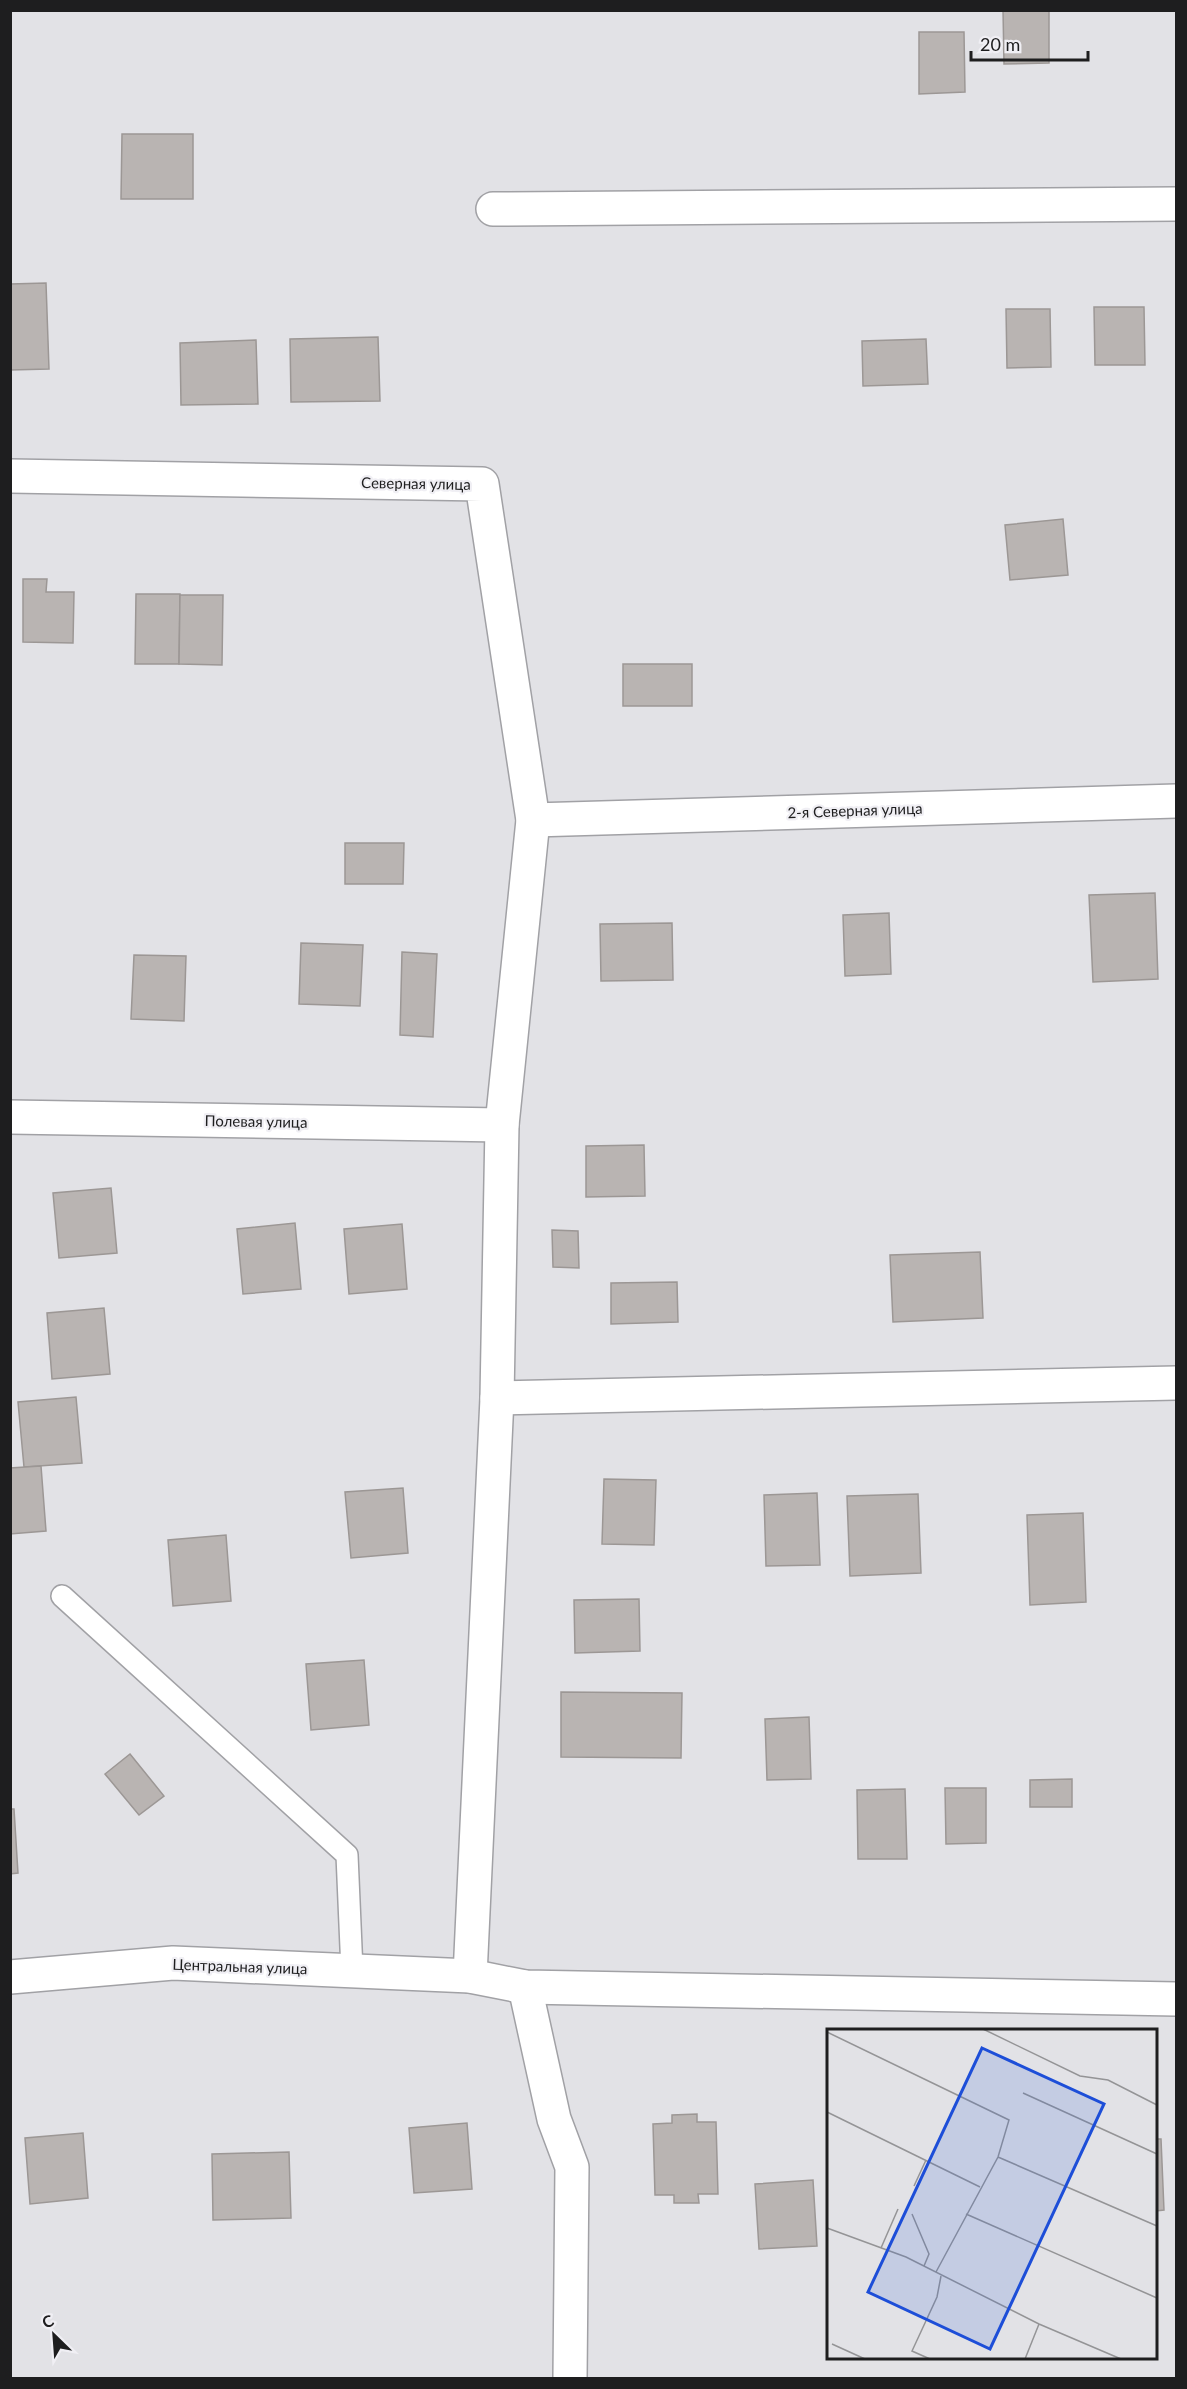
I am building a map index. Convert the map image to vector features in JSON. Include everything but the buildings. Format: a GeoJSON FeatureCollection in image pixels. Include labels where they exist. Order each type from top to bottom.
{"type":"FeatureCollection","features":[{"type":"Feature","properties":{"kind":"street"},"geometry":{"type":"LineString","coordinates":[[493,209],[1176,204]]}},
{"type":"Feature","properties":{"kind":"street","name":"Северная улица"},"geometry":{"type":"LineString","coordinates":[[10,476],[482,484],[533,820]]}},
{"type":"Feature","properties":{"kind":"street","name":"2-я Северная улица"},"geometry":{"type":"LineString","coordinates":[[533,820],[1176,801]]}},
{"type":"Feature","properties":{"kind":"street"},"geometry":{"type":"LineString","coordinates":[[470,1976],[497,1398],[502,1125],[533,820]]}},
{"type":"Feature","properties":{"kind":"street","name":"Полевая улица"},"geometry":{"type":"LineString","coordinates":[[10,1118],[502,1125]]}},
{"type":"Feature","properties":{"kind":"street"},"geometry":{"type":"LineString","coordinates":[[497,1398],[1176,1383]]}},
{"type":"Feature","properties":{"kind":"street","name":"Центральная улица"},"geometry":{"type":"LineString","coordinates":[[10,1977],[173,1963],[470,1976],[525,1987],[1176,1999]]}},
{"type":"Feature","properties":{"kind":"street"},"geometry":{"type":"LineString","coordinates":[[525,1987],[554,2120],[572,2166],[570,2379]]}},
{"type":"Feature","properties":{"kind":"lane"},"geometry":{"type":"LineString","coordinates":[[62,1596],[347,1855],[352,1971]]}}]}
